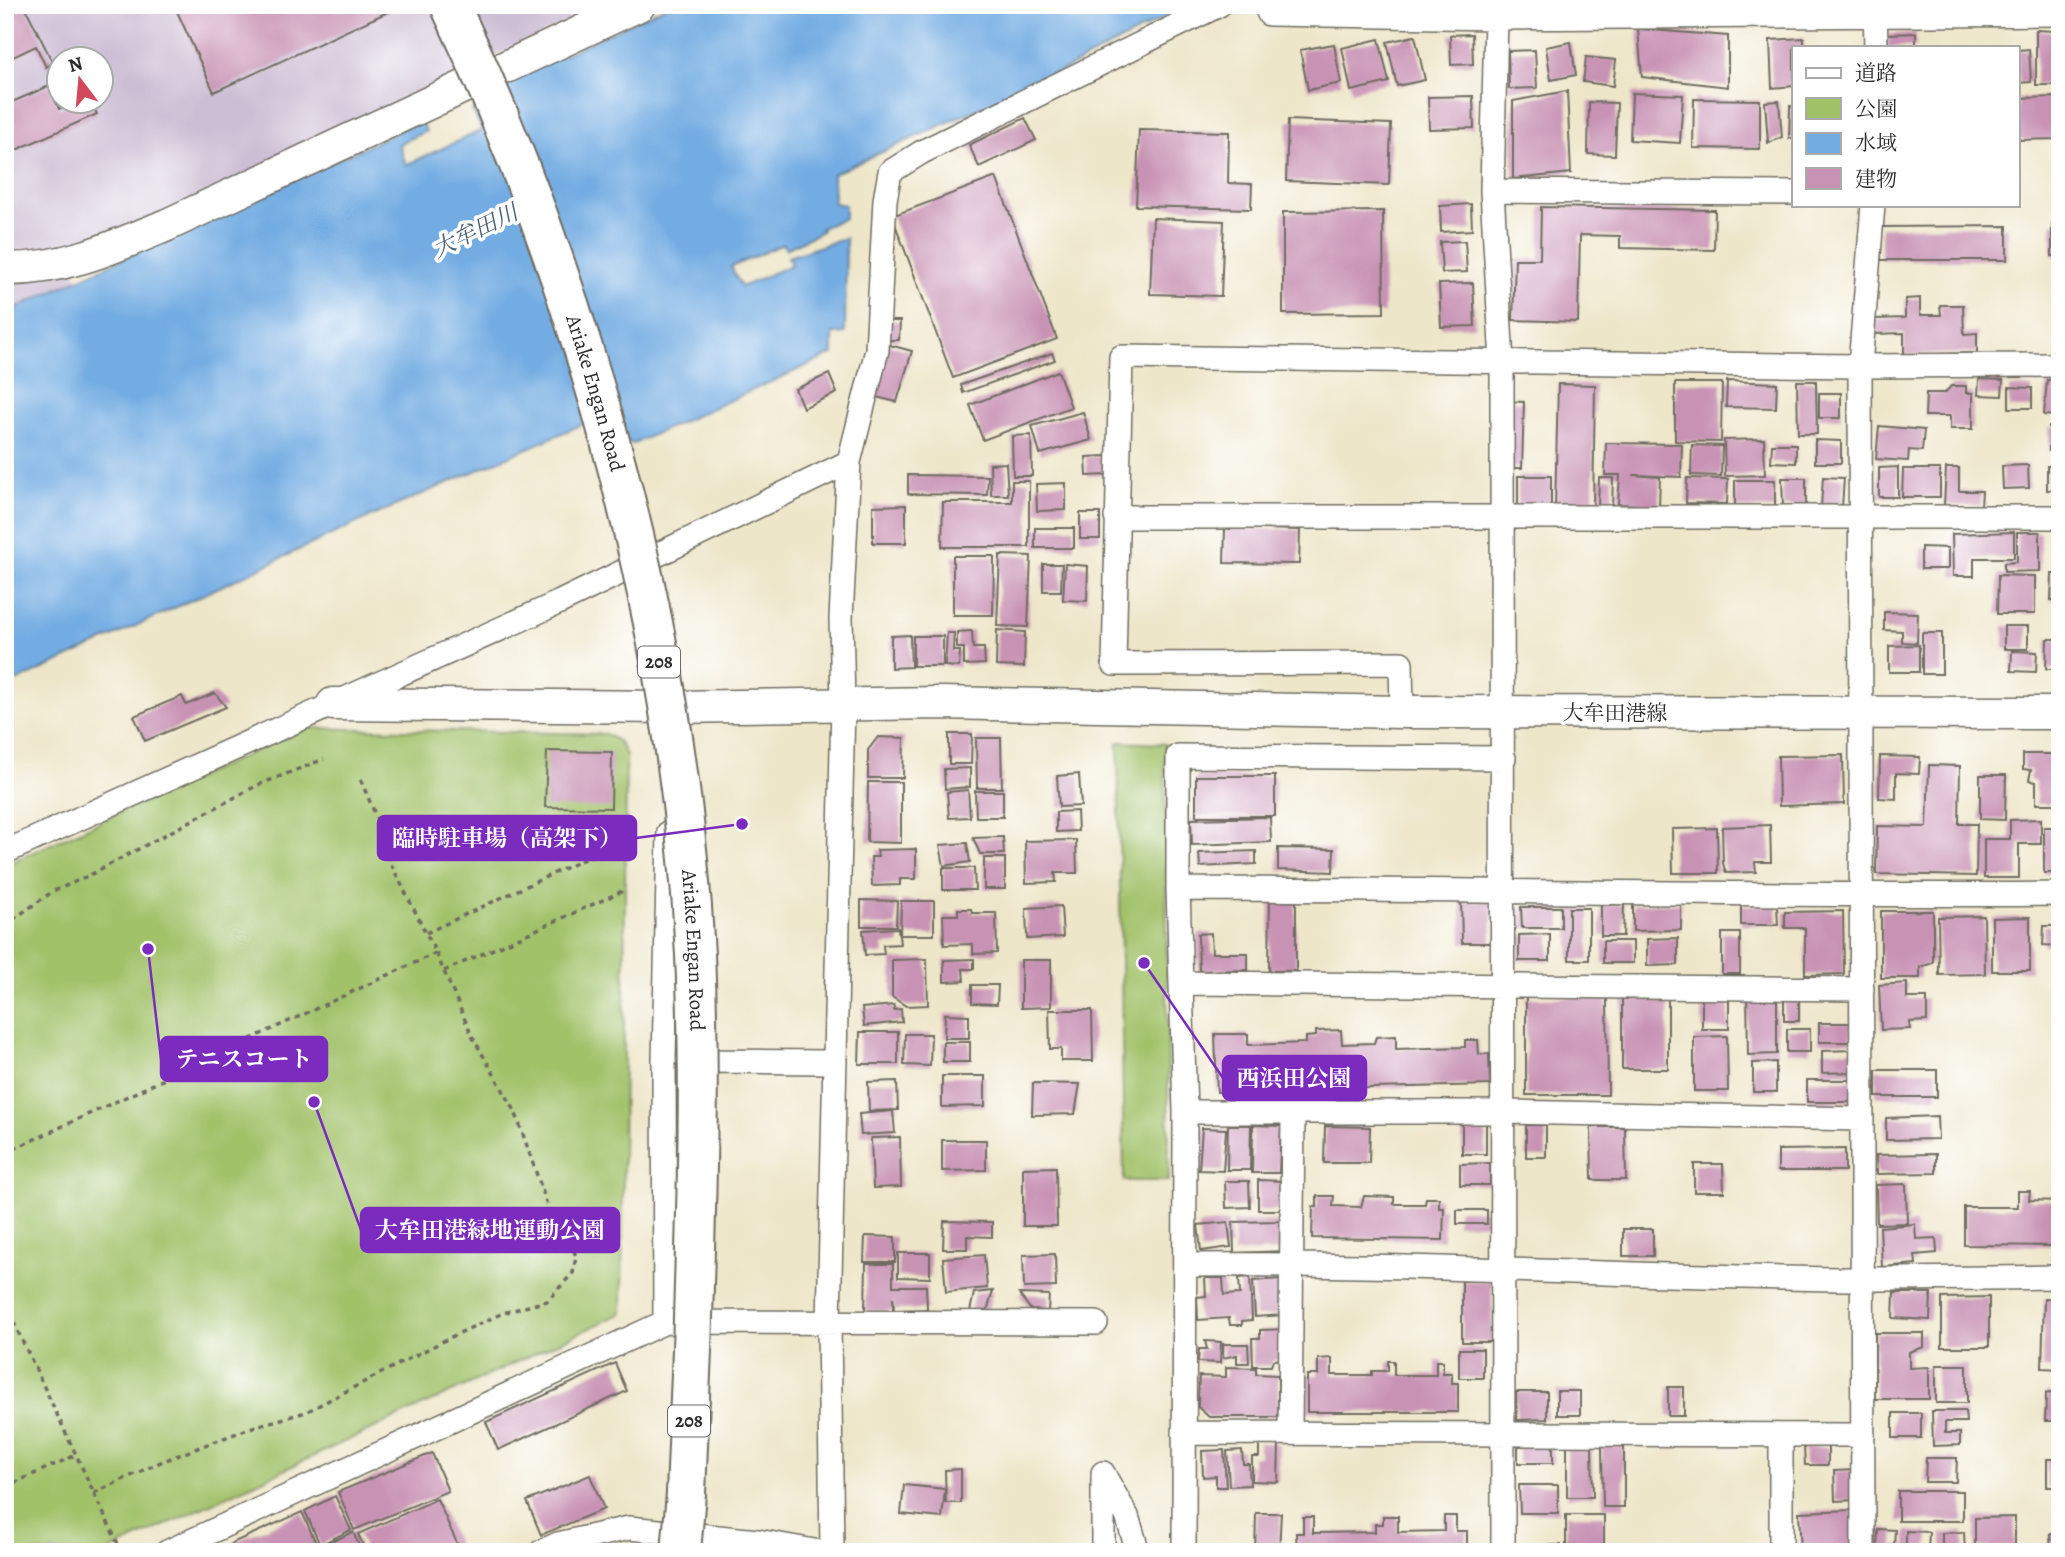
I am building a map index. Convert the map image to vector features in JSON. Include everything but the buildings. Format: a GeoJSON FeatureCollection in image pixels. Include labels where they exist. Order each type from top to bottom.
{"type":"FeatureCollection","features":[{"type":"Feature","properties":{"kind":"highway","name":"Ariake Engan Road"},"geometry":{"type":"LineString","coordinates":[[450,5],[508,139],[555,267],[615,468],[660,667],[682,818],[695,952],[699,1115],[692,1350],[681,1552]]}},
{"type":"Feature","properties":{"kind":"street"},"geometry":{"type":"LineString","coordinates":[[5,269],[33,270],[93,256],[167,225],[639,5]]}},
{"type":"Feature","properties":{"kind":"street"},"geometry":{"type":"LineString","coordinates":[[831,1552],[829,1322],[843,705],[841,618],[849,462],[877,350],[885,200],[890,173],[922,152],[1219,5]]}},
{"type":"Feature","properties":{"kind":"street"},"geometry":{"type":"LineString","coordinates":[[1265,5],[1269,14],[1875,10],[2060,14]]}},
{"type":"Feature","properties":{"kind":"street"},"geometry":{"type":"LineString","coordinates":[[1875,10],[1875,46]]}},
{"type":"Feature","properties":{"kind":"street"},"geometry":{"type":"LineString","coordinates":[[1494,12],[1492,191],[1502,362],[1503,1552]]}},
{"type":"Feature","properties":{"kind":"street"},"geometry":{"type":"LineString","coordinates":[[1492,191],[1792,193]]}},
{"type":"Feature","properties":{"kind":"street"},"geometry":{"type":"LineString","coordinates":[[1863,1552],[1860,366],[1873,206]]}},
{"type":"Feature","properties":{"kind":"street"},"geometry":{"type":"LineString","coordinates":[[1402,712],[1401,663],[1114,664],[1121,357],[1860,366],[2060,365]]}},
{"type":"Feature","properties":{"kind":"street"},"geometry":{"type":"LineString","coordinates":[[5,852],[560,601],[849,462]]}},
{"type":"Feature","properties":{"kind":"street"},"geometry":{"type":"LineString","coordinates":[[1116,517],[2060,517]]}},
{"type":"Feature","properties":{"kind":"street","name":"大牟田港線"},"geometry":{"type":"LineString","coordinates":[[333,704],[672,707],[941,703],[1502,713],[2060,713]]}},
{"type":"Feature","properties":{"kind":"street"},"geometry":{"type":"LineString","coordinates":[[666,1322],[664,1060],[672,707]]}},
{"type":"Feature","properties":{"kind":"street"},"geometry":{"type":"LineString","coordinates":[[1184,1552],[1185,1112],[1178,889],[1178,757],[1504,758]]}},
{"type":"Feature","properties":{"kind":"street"},"geometry":{"type":"LineString","coordinates":[[1178,889],[1501,889],[1862,896],[2060,894]]}},
{"type":"Feature","properties":{"kind":"street"},"geometry":{"type":"LineString","coordinates":[[1182,983],[1862,989]]}},
{"type":"Feature","properties":{"kind":"street"},"geometry":{"type":"LineString","coordinates":[[664,1060],[835,1062]]}},
{"type":"Feature","properties":{"kind":"street"},"geometry":{"type":"LineString","coordinates":[[1185,1112],[1503,1112],[1862,1119]]}},
{"type":"Feature","properties":{"kind":"street"},"geometry":{"type":"LineString","coordinates":[[1290,1431],[1293,1112]]}},
{"type":"Feature","properties":{"kind":"street"},"geometry":{"type":"LineString","coordinates":[[1185,1265],[1504,1268],[1862,1279],[2060,1277]]}},
{"type":"Feature","properties":{"kind":"street"},"geometry":{"type":"LineString","coordinates":[[167,1552],[666,1322],[1096,1324]]}},
{"type":"Feature","properties":{"kind":"street"},"geometry":{"type":"LineString","coordinates":[[1184,1433],[1290,1431],[1863,1435]]}},
{"type":"Feature","properties":{"kind":"street"},"geometry":{"type":"LineString","coordinates":[[1781,1435],[1781,1552]]}},
{"type":"Feature","properties":{"kind":"street"},"geometry":{"type":"LineString","coordinates":[[1103,1552],[1103,1474],[1127,1516],[1139,1552]]}},
{"type":"Feature","properties":{"kind":"street"},"geometry":{"type":"LineString","coordinates":[[541,1552],[558,1544],[629,1528],[758,1541],[820,1552]]}},
{"type":"Feature","properties":{"kind":"path"},"geometry":{"type":"LineString","coordinates":[[5,925],[52,892],[90,875],[258,785],[324,759]]}},
{"type":"Feature","properties":{"kind":"path"},"geometry":{"type":"LineString","coordinates":[[94,1493],[163,1461],[253,1427],[306,1412],[479,1324],[503,1313],[547,1301],[573,1273],[576,1257],[570,1238],[553,1222],[514,1111],[472,1036],[436,953],[391,864],[381,828],[359,776]]}},
{"type":"Feature","properties":{"kind":"path"},"geometry":{"type":"LineString","coordinates":[[426,933],[625,840]]}},
{"type":"Feature","properties":{"kind":"path"},"geometry":{"type":"LineString","coordinates":[[444,971],[625,890]]}},
{"type":"Feature","properties":{"kind":"path"},"geometry":{"type":"LineString","coordinates":[[5,1153],[436,953]]}},
{"type":"Feature","properties":{"kind":"path"},"geometry":{"type":"LineString","coordinates":[[5,1304],[119,1546]]}},
{"type":"Feature","properties":{"kind":"path"},"geometry":{"type":"LineString","coordinates":[[5,1487],[76,1455]]}},
{"type":"Feature","properties":{"kind":"shaded area"},"geometry":{"type":"Polygon","coordinates":[[[5,5],[603,5],[139,225],[63,250],[79,279],[5,313],[5,5]]]}},
{"type":"Feature","properties":{"kind":"green space"},"geometry":{"type":"Polygon","coordinates":[[[306,728],[606,734],[619,742],[626,755],[622,1313],[107,1552],[5,1552],[5,865],[306,728]]]}},
{"type":"Feature","properties":{"kind":"green space"},"geometry":{"type":"Polygon","coordinates":[[[1118,742],[1165,744],[1169,1181],[1124,1181],[1118,742]]]}},
{"type":"Feature","properties":{"kind":"water","name":"大牟田川"},"geometry":{"type":"Polygon","coordinates":[[[669,5],[1189,5],[1060,72],[833,174],[834,203],[845,205],[845,218],[821,228],[822,231],[786,249],[783,244],[731,267],[741,287],[791,265],[788,257],[846,238],[845,333],[833,334],[833,354],[633,444],[585,423],[363,520],[5,687],[5,313],[421,121],[426,131],[399,144],[406,165],[482,130],[472,110],[516,77],[669,5]]]}},
{"type":"Feature","properties":{"kind":"place","name":"臨時駐車場（高架下）"},"geometry":{"type":"Point","coordinates":[742,824]}},
{"type":"Feature","properties":{"kind":"place","name":"テニスコート"},"geometry":{"type":"Point","coordinates":[148,949]}},
{"type":"Feature","properties":{"kind":"place","name":"西浜田公園"},"geometry":{"type":"Point","coordinates":[1144,963]}},
{"type":"Feature","properties":{"kind":"place","name":"大牟田港緑地運動公園"},"geometry":{"type":"Point","coordinates":[314,1102]}}]}
